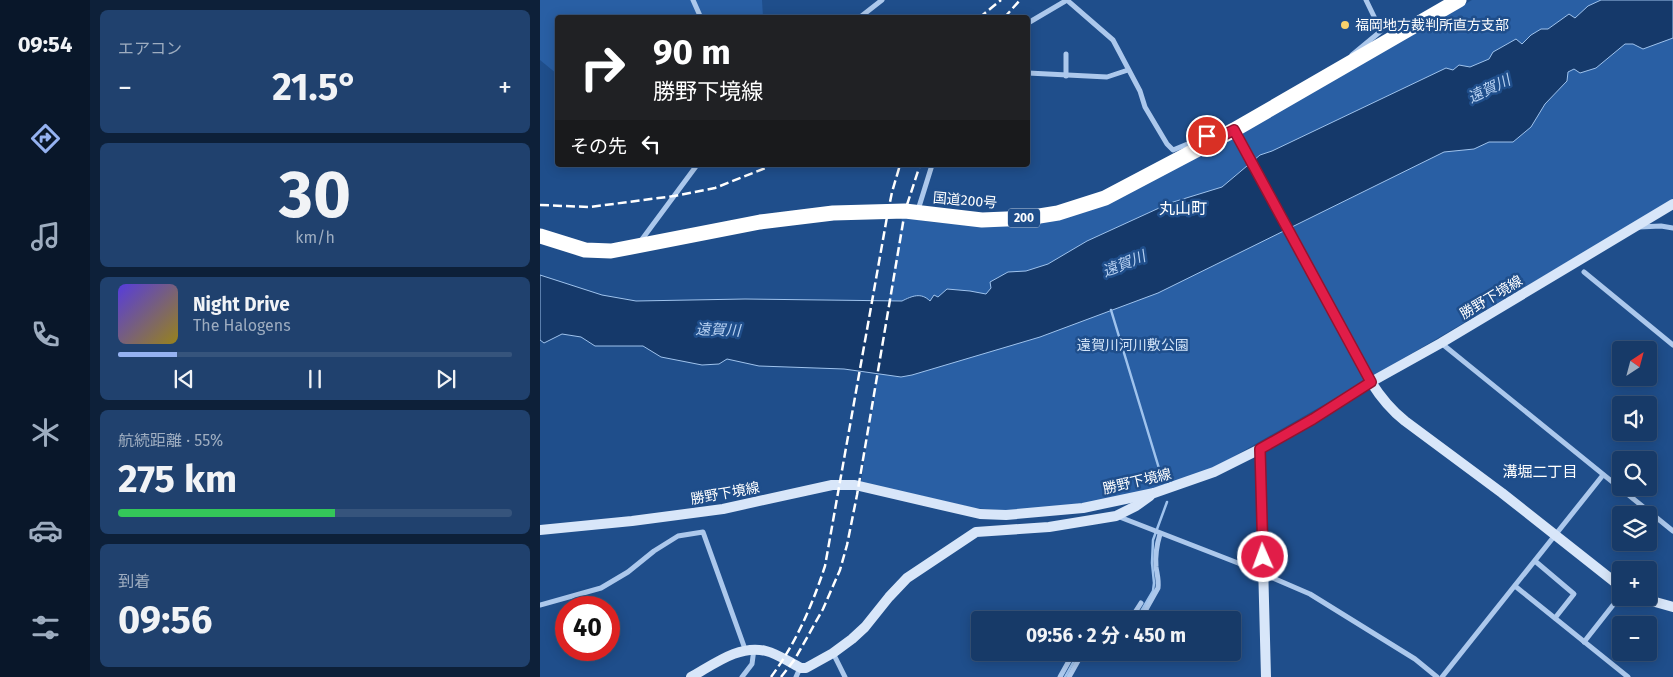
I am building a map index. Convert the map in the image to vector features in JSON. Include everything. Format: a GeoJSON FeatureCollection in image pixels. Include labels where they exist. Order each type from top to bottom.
{"type":"FeatureCollection","features":[{"type":"Feature","properties":{"kind":"highway","name":"国道200号"},"geometry":{"type":"LineString","coordinates":[[540,236],[585,250],[611,250],[778,220],[833,213],[905,210],[982,220],[1027,218],[1058,213],[1105,198],[1216,139],[1235,133],[1459,0]]}},
{"type":"Feature","properties":{"kind":"street"},"geometry":{"type":"LineString","coordinates":[[694,0],[700,15]]}},
{"type":"Feature","properties":{"kind":"street"},"geometry":{"type":"LineString","coordinates":[[863,15],[882,0]]}},
{"type":"Feature","properties":{"kind":"street"},"geometry":{"type":"LineString","coordinates":[[1030,22],[1067,0],[1113,40],[1140,91],[1145,106],[1172,150],[1207,136],[1212,136],[1216,139]]}},
{"type":"Feature","properties":{"kind":"street"},"geometry":{"type":"LineString","coordinates":[[1351,63],[1352,55],[1381,31],[1366,0]]}},
{"type":"Feature","properties":{"kind":"street"},"geometry":{"type":"LineString","coordinates":[[1066,54],[1066,76]]}},
{"type":"Feature","properties":{"kind":"street"},"geometry":{"type":"LineString","coordinates":[[1030,72],[1066,76],[1107,77],[1128,70]]}},
{"type":"Feature","properties":{"kind":"street"},"geometry":{"type":"LineString","coordinates":[[1235,133],[1369,378],[1383,400],[1398,416],[1556,534],[1612,580]]}},
{"type":"Feature","properties":{"kind":"street"},"geometry":{"type":"LineString","coordinates":[[637,246],[696,167]]}},
{"type":"Feature","properties":{"kind":"street"},"geometry":{"type":"LineString","coordinates":[[917,212],[931,167]]}},
{"type":"Feature","properties":{"kind":"street","name":"勝野下境線"},"geometry":{"type":"LineString","coordinates":[[540,530],[632,521],[723,509],[832,485],[855,485],[980,514],[1006,515],[1082,508],[1154,494],[1214,472],[1260,449],[1313,419],[1369,378],[1441,343],[1673,204]]}},
{"type":"Feature","properties":{"kind":"street"},"geometry":{"type":"LineString","coordinates":[[1633,227],[1661,226],[1673,228]]}},
{"type":"Feature","properties":{"kind":"street"},"geometry":{"type":"LineString","coordinates":[[1584,272],[1673,345]]}},
{"type":"Feature","properties":{"kind":"street"},"geometry":{"type":"LineString","coordinates":[[1441,343],[1673,531]]}},
{"type":"Feature","properties":{"kind":"street"},"geometry":{"type":"LineString","coordinates":[[1260,449],[1266,677]]}},
{"type":"Feature","properties":{"kind":"street"},"geometry":{"type":"LineString","coordinates":[[1442,677],[1603,475]]}},
{"type":"Feature","properties":{"kind":"street"},"geometry":{"type":"LineString","coordinates":[[690,677],[750,649],[767,651],[778,655],[798,672],[832,653],[852,639],[865,627],[907,578],[976,532],[1049,527],[1116,516],[1154,494]]}},
{"type":"Feature","properties":{"kind":"street"},"geometry":{"type":"LineString","coordinates":[[1116,516],[1238,562],[1310,594],[1415,659],[1437,677]]}},
{"type":"Feature","properties":{"kind":"street"},"geometry":{"type":"LineString","coordinates":[[540,605],[601,588],[628,572],[654,551],[678,536],[703,532],[750,649],[752,664],[742,677]]}},
{"type":"Feature","properties":{"kind":"street"},"geometry":{"type":"LineString","coordinates":[[1143,611],[1158,588],[1156,566],[1157,533]]}},
{"type":"Feature","properties":{"kind":"street"},"geometry":{"type":"LineString","coordinates":[[1535,562],[1574,594],[1555,618]]}},
{"type":"Feature","properties":{"kind":"street"},"geometry":{"type":"LineString","coordinates":[[1515,586],[1628,677]]}},
{"type":"Feature","properties":{"kind":"street"},"geometry":{"type":"LineString","coordinates":[[1139,611],[1140,602]]}},
{"type":"Feature","properties":{"kind":"street"},"geometry":{"type":"LineString","coordinates":[[1657,602],[1673,607]]}},
{"type":"Feature","properties":{"kind":"street"},"geometry":{"type":"LineString","coordinates":[[1584,642],[1612,606]]}},
{"type":"Feature","properties":{"kind":"street"},"geometry":{"type":"LineString","coordinates":[[832,653],[845,677]]}},
{"type":"Feature","properties":{"kind":"street"},"geometry":{"type":"LineString","coordinates":[[1060,677],[1069,661]]}},
{"type":"Feature","properties":{"kind":"street"},"geometry":{"type":"LineString","coordinates":[[1069,677],[1078,661]]}},
{"type":"Feature","properties":{"kind":"green space"},"geometry":{"type":"Polygon","coordinates":[[[540,0],[762,0],[763,15],[555,15],[555,72],[540,60],[540,0]]]}},
{"type":"Feature","properties":{"kind":"green space","name":"遠賀川河川敷公園"},"geometry":{"type":"Polygon","coordinates":[[[1472,0],[1673,0],[1673,200],[1212,469],[1169,485],[1080,505],[1008,511],[974,508],[861,482],[902,217],[978,226],[1028,223],[1243,131],[1472,0]]]}},
{"type":"Feature","properties":{"kind":"water","name":"遠賀川"},"geometry":{"type":"Polygon","coordinates":[[[1601,0],[1673,0],[1673,38],[1643,49],[1633,44],[1625,44],[1596,68],[1580,73],[1574,69],[1568,72],[1567,81],[1545,104],[1531,127],[1513,142],[1489,142],[1474,149],[1444,152],[1158,293],[1040,337],[901,377],[844,369],[759,366],[727,359],[719,364],[702,365],[661,357],[643,346],[595,346],[581,337],[562,334],[544,343],[540,340],[540,275],[602,295],[636,301],[745,299],[902,301],[913,296],[923,296],[930,301],[934,295],[938,297],[947,289],[986,294],[991,288],[990,282],[1008,272],[1026,271],[1048,264],[1087,241],[1170,203],[1222,187],[1260,155],[1446,68],[1453,70],[1459,65],[1470,67],[1489,59],[1493,52],[1516,39],[1522,44],[1541,29],[1548,29],[1569,14],[1575,18],[1588,6],[1601,0]]]}},
{"type":"Feature","properties":{"kind":"waterway"},"geometry":{"type":"LineString","coordinates":[[1111,310],[1161,475]]}},
{"type":"Feature","properties":{"kind":"waterway"},"geometry":{"type":"LineString","coordinates":[[1141,611],[1153,591],[1153,540],[1167,502]]}},
{"type":"Feature","properties":{"kind":"waterway"},"geometry":{"type":"LineString","coordinates":[[1065,677],[1074,661]]}},
{"type":"Feature","properties":{"kind":"railway"},"geometry":{"type":"LineString","coordinates":[[983,15],[1001,0]]}},
{"type":"Feature","properties":{"kind":"railway"},"geometry":{"type":"LineString","coordinates":[[1007,15],[1020,0]]}},
{"type":"Feature","properties":{"kind":"railway"},"geometry":{"type":"LineString","coordinates":[[540,205],[590,207],[674,196],[715,188],[768,167]]}},
{"type":"Feature","properties":{"kind":"railway"},"geometry":{"type":"LineString","coordinates":[[771,677],[788,651],[802,624],[825,566],[887,217],[899,167]]}},
{"type":"Feature","properties":{"kind":"railway"},"geometry":{"type":"LineString","coordinates":[[781,677],[795,659],[823,609],[840,570],[847,545],[905,211],[919,167]]}},
{"type":"Feature","properties":{"kind":"place","name":"福岡地方裁判所直方支部"},"geometry":{"type":"Point","coordinates":[1345,25]}},
{"type":"Feature","properties":{"kind":"district","name":"丸山町"},"geometry":{"type":"Point","coordinates":[1183,208]}},
{"type":"Feature","properties":{"kind":"district","name":"溝堀二丁目"},"geometry":{"type":"Point","coordinates":[1540,472]}},
{"type":"Feature","properties":{"kind":"route"},"geometry":{"type":"LineString","coordinates":[[1207,136],[1212,136],[1216,139],[1234,130],[1371,382],[1313,419],[1260,449],[1263,557]]}}]}
